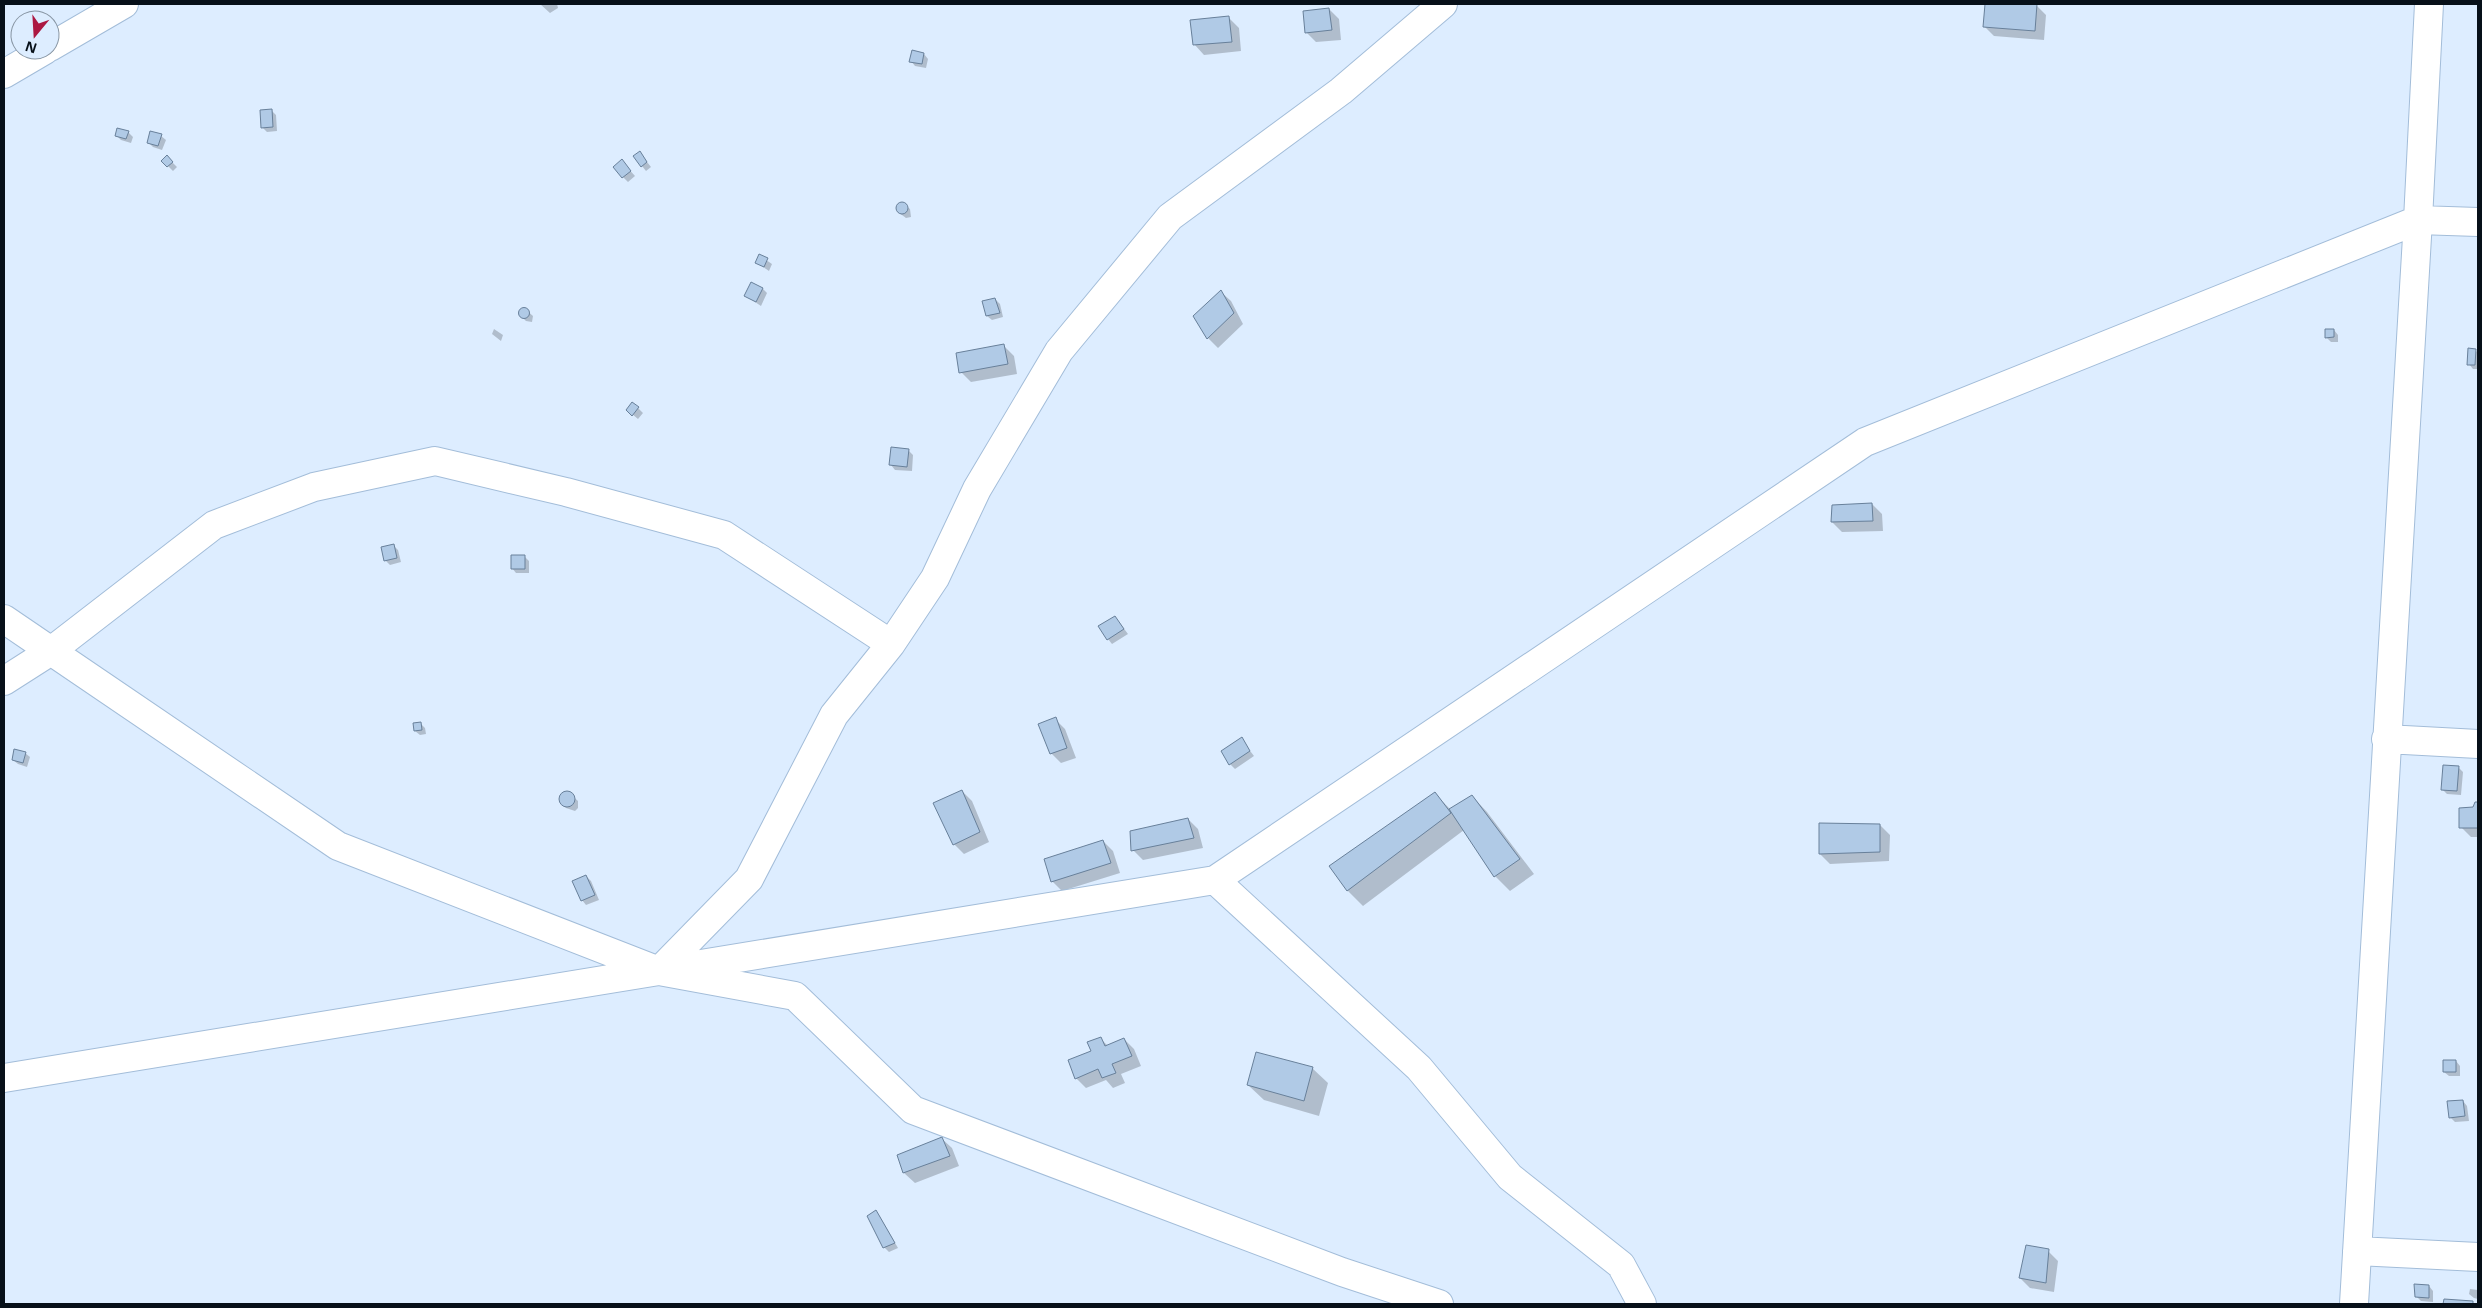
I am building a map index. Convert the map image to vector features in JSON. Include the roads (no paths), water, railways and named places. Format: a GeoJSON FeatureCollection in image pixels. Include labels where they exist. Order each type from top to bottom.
{"type":"FeatureCollection","features":[{"type":"Feature","properties":{"kind":"street"},"geometry":{"type":"LineString","coordinates":[[60,41],[124,4]]}},
{"type":"Feature","properties":{"kind":"street"},"geometry":{"type":"LineString","coordinates":[[659,971],[749,879],[834,715],[891,644],[935,578],[976,489],[1059,350],[1170,217],[1341,91],[1443,4]]}},
{"type":"Feature","properties":{"kind":"street"},"geometry":{"type":"LineString","coordinates":[[2354,1304],[2418,220],[2428,4]]}},
{"type":"Feature","properties":{"kind":"street"},"geometry":{"type":"LineString","coordinates":[[4,74],[28,60]]}},
{"type":"Feature","properties":{"kind":"street"},"geometry":{"type":"LineString","coordinates":[[4,1078],[1215,880],[1864,442],[2418,220],[2478,222]]}},
{"type":"Feature","properties":{"kind":"street"},"geometry":{"type":"LineString","coordinates":[[4,681],[51,651],[214,525],[314,487],[435,461],[566,492],[724,535],[891,644]]}},
{"type":"Feature","properties":{"kind":"street"},"geometry":{"type":"LineString","coordinates":[[4,619],[338,846],[659,971],[795,996],[913,1110],[1342,1272],[1439,1304]]}},
{"type":"Feature","properties":{"kind":"street"},"geometry":{"type":"LineString","coordinates":[[2386,739],[2478,744]]}},
{"type":"Feature","properties":{"kind":"street"},"geometry":{"type":"LineString","coordinates":[[1215,880],[1419,1068],[1510,1177],[1621,1265],[1642,1304]]}},
{"type":"Feature","properties":{"kind":"street"},"geometry":{"type":"LineString","coordinates":[[2357,1251],[2478,1257]]}}]}
